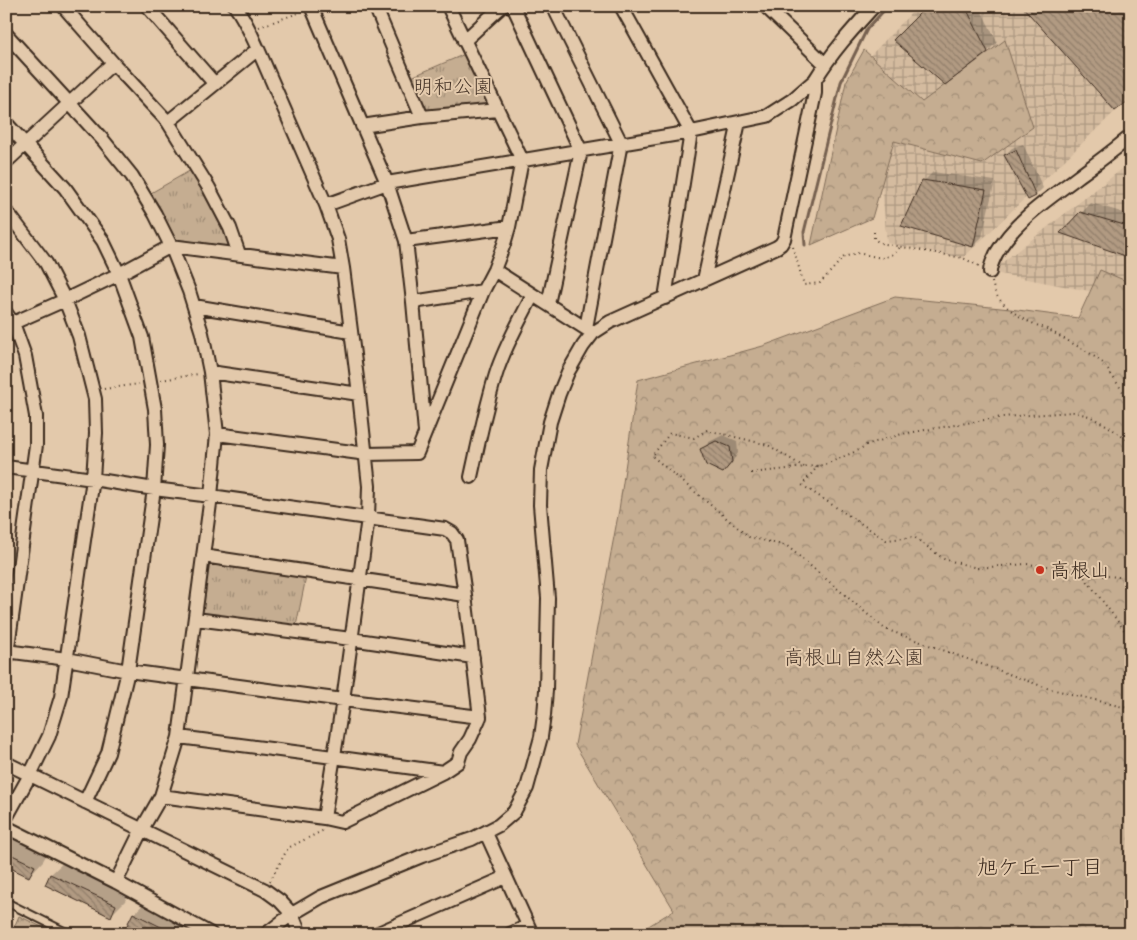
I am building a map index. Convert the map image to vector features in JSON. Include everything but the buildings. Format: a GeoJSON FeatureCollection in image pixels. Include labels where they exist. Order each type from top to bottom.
{"type":"FeatureCollection","features":[{"type":"Feature","properties":{"kind":"street"},"geometry":{"type":"LineString","coordinates":[[63,6],[168,122],[209,188],[230,228],[239,254]]}},
{"type":"Feature","properties":{"kind":"street"},"geometry":{"type":"LineString","coordinates":[[147,6],[214,84]]}},
{"type":"Feature","properties":{"kind":"street"},"geometry":{"type":"LineString","coordinates":[[234,6],[240,13],[258,49],[326,205],[338,239],[367,454],[368,518],[343,700],[324,818]]}},
{"type":"Feature","properties":{"kind":"street"},"geometry":{"type":"LineString","coordinates":[[375,6],[422,117]]}},
{"type":"Feature","properties":{"kind":"street"},"geometry":{"type":"LineString","coordinates":[[217,434],[367,454],[417,453],[504,244],[509,228],[522,160],[448,6]]}},
{"type":"Feature","properties":{"kind":"street"},"geometry":{"type":"LineString","coordinates":[[464,41],[502,6]]}},
{"type":"Feature","properties":{"kind":"street"},"geometry":{"type":"LineString","coordinates":[[514,6],[581,151],[548,304]]}},
{"type":"Feature","properties":{"kind":"street"},"geometry":{"type":"LineString","coordinates":[[266,934],[292,914],[321,897],[422,856],[486,833],[514,812],[527,788],[541,737],[546,690],[548,598],[540,505],[541,470],[550,422],[559,394],[589,331],[621,144],[553,6]]}},
{"type":"Feature","properties":{"kind":"street"},"geometry":{"type":"LineString","coordinates":[[621,6],[691,132],[664,298]]}},
{"type":"Feature","properties":{"kind":"street"},"geometry":{"type":"LineString","coordinates":[[765,6],[825,64]]}},
{"type":"Feature","properties":{"kind":"street"},"geometry":{"type":"LineString","coordinates":[[326,205],[386,183],[691,132],[767,116],[792,100],[815,80],[843,40],[874,6]]}},
{"type":"Feature","properties":{"kind":"street"},"geometry":{"type":"LineString","coordinates":[[312,7],[386,183],[406,241],[425,434]]}},
{"type":"Feature","properties":{"kind":"street"},"geometry":{"type":"LineString","coordinates":[[6,34],[103,140],[132,176],[155,214],[190,291],[202,333],[210,372],[217,434],[196,619],[179,737],[160,796],[116,882]]}},
{"type":"Feature","properties":{"kind":"street"},"geometry":{"type":"LineString","coordinates":[[168,122],[258,49]]}},
{"type":"Feature","properties":{"kind":"street"},"geometry":{"type":"LineString","coordinates":[[6,162],[113,63]]}},
{"type":"Feature","properties":{"kind":"street"},"geometry":{"type":"LineString","coordinates":[[589,331],[782,244],[815,93],[815,80]]}},
{"type":"Feature","properties":{"kind":"street"},"geometry":{"type":"LineString","coordinates":[[362,126],[422,117],[498,110]]}},
{"type":"Feature","properties":{"kind":"street"},"geometry":{"type":"LineString","coordinates":[[704,280],[739,122]]}},
{"type":"Feature","properties":{"kind":"street"},"geometry":{"type":"LineString","coordinates":[[6,123],[65,188],[103,241],[119,274],[142,337],[155,409],[157,445],[154,490],[128,671],[108,753],[85,802]]}},
{"type":"Feature","properties":{"kind":"street"},"geometry":{"type":"LineString","coordinates":[[990,272],[990,265],[1003,242],[1022,221],[1131,136]]}},
{"type":"Feature","properties":{"kind":"street"},"geometry":{"type":"LineString","coordinates":[[6,212],[46,263],[65,300],[79,336],[95,399],[96,433],[93,478],[61,697],[49,736],[6,818]]}},
{"type":"Feature","properties":{"kind":"street"},"geometry":{"type":"LineString","coordinates":[[406,241],[509,228]]}},
{"type":"Feature","properties":{"kind":"street"},"geometry":{"type":"LineString","coordinates":[[343,268],[171,246],[65,300],[10,318],[25,356],[36,416],[36,445],[7,654],[67,660],[128,671],[480,717]]}},
{"type":"Feature","properties":{"kind":"street"},"geometry":{"type":"LineString","coordinates":[[494,270],[589,331]]}},
{"type":"Feature","properties":{"kind":"street"},"geometry":{"type":"LineString","coordinates":[[413,302],[483,291]]}},
{"type":"Feature","properties":{"kind":"street"},"geometry":{"type":"LineString","coordinates":[[471,477],[498,367],[533,295]]}},
{"type":"Feature","properties":{"kind":"street"},"geometry":{"type":"LineString","coordinates":[[194,306],[351,332]]}},
{"type":"Feature","properties":{"kind":"street"},"geometry":{"type":"LineString","coordinates":[[210,372],[359,394]]}},
{"type":"Feature","properties":{"kind":"street"},"geometry":{"type":"LineString","coordinates":[[6,468],[93,478],[154,490],[211,496],[445,529],[452,533],[457,540],[480,717],[470,739],[461,752],[458,762],[444,772],[342,822],[160,796]]}},
{"type":"Feature","properties":{"kind":"street"},"geometry":{"type":"LineString","coordinates":[[203,556],[465,595]]}},
{"type":"Feature","properties":{"kind":"street"},"geometry":{"type":"LineString","coordinates":[[196,619],[473,657]]}},
{"type":"Feature","properties":{"kind":"street"},"geometry":{"type":"LineString","coordinates":[[179,737],[444,772]]}},
{"type":"Feature","properties":{"kind":"street"},"geometry":{"type":"LineString","coordinates":[[6,763],[264,890],[280,901],[292,914],[300,934]]}},
{"type":"Feature","properties":{"kind":"street"},"geometry":{"type":"LineString","coordinates":[[6,827],[116,882],[211,934]]}},
{"type":"Feature","properties":{"kind":"street"},"geometry":{"type":"LineString","coordinates":[[486,833],[530,930],[510,934]]}},
{"type":"Feature","properties":{"kind":"street"},"geometry":{"type":"LineString","coordinates":[[376,934],[506,877]]}},
{"type":"Feature","properties":{"kind":"lane"},"geometry":{"type":"LineString","coordinates":[[6,902],[70,934]]}},
{"type":"Feature","properties":{"kind":"path"},"geometry":{"type":"LineString","coordinates":[[249,30],[312,7]]}},
{"type":"Feature","properties":{"kind":"path"},"geometry":{"type":"LineString","coordinates":[[874,232],[874,239],[880,243],[963,258],[990,272],[995,293],[1014,313],[1088,352],[1103,363],[1131,403]]}},
{"type":"Feature","properties":{"kind":"path"},"geometry":{"type":"LineString","coordinates":[[784,239],[792,243],[804,284],[820,284],[844,257],[857,253],[882,258],[894,254],[900,247]]}},
{"type":"Feature","properties":{"kind":"path"},"geometry":{"type":"LineString","coordinates":[[751,473],[824,465],[859,450],[866,445],[902,434],[1002,417],[1073,412],[1089,416],[1108,426],[1131,443]]}},
{"type":"Feature","properties":{"kind":"path"},"geometry":{"type":"LineString","coordinates":[[804,467],[768,445],[707,430],[694,438],[670,433],[652,456],[749,537],[787,546],[885,630],[1047,688],[1131,709]]}},
{"type":"Feature","properties":{"kind":"path"},"geometry":{"type":"LineString","coordinates":[[818,466],[802,485],[886,540],[914,537],[944,559],[977,568],[1026,564],[1047,566],[1082,574],[1114,575],[1131,578]]}},
{"type":"Feature","properties":{"kind":"path"},"geometry":{"type":"LineString","coordinates":[[1082,574],[1131,639]]}},
{"type":"Feature","properties":{"kind":"path"},"geometry":{"type":"LineString","coordinates":[[264,890],[288,848],[342,822]]}},
{"type":"Feature","properties":{"kind":"shaded area"},"geometry":{"type":"Polygon","coordinates":[[[918,6],[1131,6],[1131,96],[963,258],[887,243],[870,56],[918,6]]]}},
{"type":"Feature","properties":{"kind":"shaded area"},"geometry":{"type":"Polygon","coordinates":[[[1131,162],[1131,299],[990,272],[1131,162]]]}},
{"type":"Feature","properties":{"kind":"green space"},"geometry":{"type":"Polygon","coordinates":[[[1005,40],[1033,127],[982,164],[894,141],[872,218],[811,245],[846,82],[864,50],[922,102],[1005,40]]]}},
{"type":"Feature","properties":{"kind":"green space","name":"明和公園"},"geometry":{"type":"Polygon","coordinates":[[[465,54],[488,105],[423,114],[409,78],[465,54]]]}},
{"type":"Feature","properties":{"kind":"green space"},"geometry":{"type":"Polygon","coordinates":[[[193,169],[219,213],[233,248],[173,240],[149,194],[193,169]]]}},
{"type":"Feature","properties":{"kind":"green space","name":"高根山自然公園"},"geometry":{"type":"Polygon","coordinates":[[[1100,270],[1131,283],[1131,934],[636,934],[674,910],[575,745],[619,510],[638,380],[763,346],[895,297],[1078,318],[1100,270]]]}},
{"type":"Feature","properties":{"kind":"green space"},"geometry":{"type":"Polygon","coordinates":[[[207,564],[306,577],[296,626],[201,616],[207,564]]]}},
{"type":"Feature","properties":{"kind":"green space"},"geometry":{"type":"Polygon","coordinates":[[[19,916],[56,934],[11,934],[19,916]]]}},
{"type":"Feature","properties":{"kind":"waterway"},"geometry":{"type":"LineString","coordinates":[[805,245],[804,232],[841,82],[867,29],[888,6]]}},
{"type":"Feature","properties":{"kind":"place","name":"高根山"},"geometry":{"type":"Point","coordinates":[1040,570]}},
{"type":"Feature","properties":{"kind":"district","name":"旭ケ丘一丁目"},"geometry":{"type":"Point","coordinates":[1040,867]}}]}
